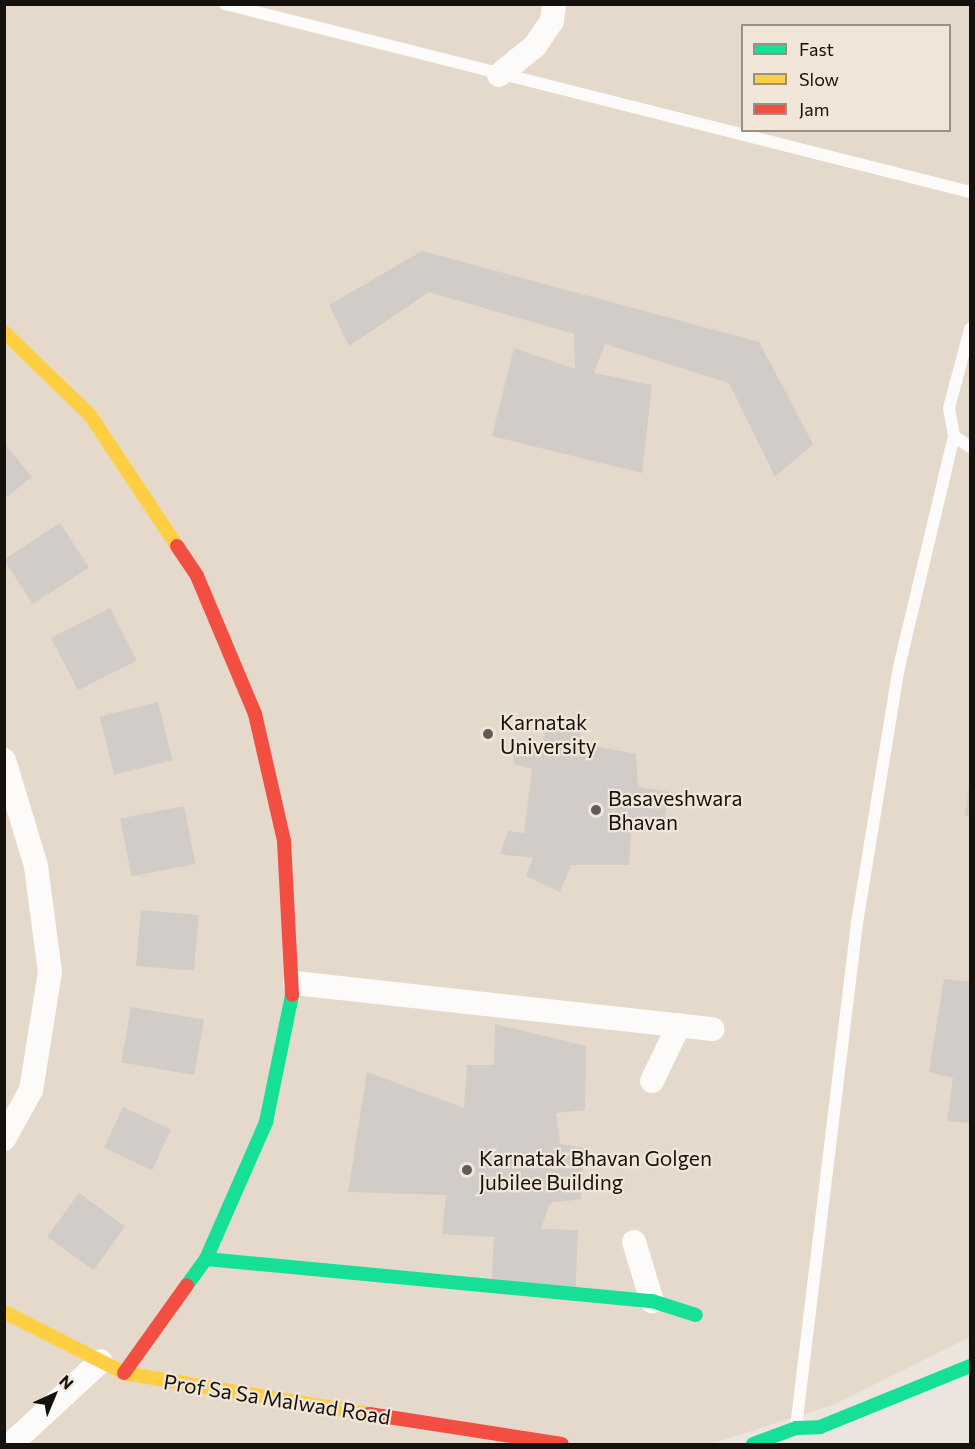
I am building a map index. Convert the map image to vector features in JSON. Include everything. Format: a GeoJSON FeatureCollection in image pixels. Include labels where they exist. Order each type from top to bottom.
{"type":"FeatureCollection","features":[{"type":"Feature","properties":{"kind":"street"},"geometry":{"type":"LineString","coordinates":[[499,75],[535,46],[552,21],[554,4]]}},
{"type":"Feature","properties":{"kind":"street"},"geometry":{"type":"LineString","coordinates":[[4,332],[90,415],[197,576],[255,714],[284,841],[296,982],[266,1122],[206,1259],[124,1373]]}},
{"type":"Feature","properties":{"kind":"street"},"geometry":{"type":"LineString","coordinates":[[4,760],[36,866],[50,972],[31,1090],[4,1139]]}},
{"type":"Feature","properties":{"kind":"street"},"geometry":{"type":"LineString","coordinates":[[296,982],[712,1029]]}},
{"type":"Feature","properties":{"kind":"street"},"geometry":{"type":"LineString","coordinates":[[652,1081],[679,1026]]}},
{"type":"Feature","properties":{"kind":"street"},"geometry":{"type":"LineString","coordinates":[[634,1242],[652,1300]]}},
{"type":"Feature","properties":{"kind":"street"},"geometry":{"type":"LineString","coordinates":[[206,1259],[652,1300],[696,1315]]}},
{"type":"Feature","properties":{"kind":"street","name":"Prof Sa Sa Malwad Road"},"geometry":{"type":"LineString","coordinates":[[4,1312],[124,1373],[562,1444]]}},
{"type":"Feature","properties":{"kind":"street"},"geometry":{"type":"LineString","coordinates":[[11,1444],[101,1361]]}},
{"type":"Feature","properties":{"kind":"street"},"geometry":{"type":"LineString","coordinates":[[761,1443],[796,1428],[820,1427],[970,1365]]}},
{"type":"Feature","properties":{"kind":"lane"},"geometry":{"type":"LineString","coordinates":[[225,4],[970,192]]}},
{"type":"Feature","properties":{"kind":"lane"},"geometry":{"type":"LineString","coordinates":[[796,1428],[857,923],[899,667],[954,436],[949,408],[970,329]]}},
{"type":"Feature","properties":{"kind":"lane"},"geometry":{"type":"LineString","coordinates":[[954,436],[970,447]]}},
{"type":"Feature","properties":{"kind":"shaded area","name":"Karnatak University"},"geometry":{"type":"Polygon","coordinates":[[[5,5],[970,5],[970,1337],[833,1405],[710,1444],[5,1444],[5,5]]]}},
{"type":"Feature","properties":{"kind":"building"},"geometry":{"type":"Polygon","coordinates":[[[422,251],[759,342],[813,444],[775,477],[729,383],[605,344],[594,373],[652,385],[642,473],[492,436],[514,348],[575,369],[574,334],[429,292],[349,346],[329,305],[422,251]]]}},
{"type":"Feature","properties":{"kind":"building"},"geometry":{"type":"Polygon","coordinates":[[[4,443],[32,477],[4,499],[4,443]]]}},
{"type":"Feature","properties":{"kind":"building"},"geometry":{"type":"Polygon","coordinates":[[[60,523],[89,567],[33,604],[4,559],[60,523]]]}},
{"type":"Feature","properties":{"kind":"building"},"geometry":{"type":"Polygon","coordinates":[[[110,608],[137,661],[78,691],[51,638],[110,608]]]}},
{"type":"Feature","properties":{"kind":"building"},"geometry":{"type":"Polygon","coordinates":[[[158,702],[173,760],[114,775],[100,717],[158,702]]]}},
{"type":"Feature","properties":{"kind":"building","name":"Basaveshwara Bhavan"},"geometry":{"type":"Polygon","coordinates":[[[547,720],[582,729],[579,743],[636,754],[638,787],[669,792],[663,831],[631,829],[629,865],[571,865],[560,892],[526,876],[533,858],[500,854],[508,831],[524,833],[532,769],[513,764],[514,743],[543,745],[547,720]]]}},
{"type":"Feature","properties":{"kind":"building"},"geometry":{"type":"Polygon","coordinates":[[[970,785],[970,816],[965,815],[970,785]]]}},
{"type":"Feature","properties":{"kind":"building"},"geometry":{"type":"Polygon","coordinates":[[[184,806],[195,864],[131,876],[120,818],[184,806]]]}},
{"type":"Feature","properties":{"kind":"building"},"geometry":{"type":"Polygon","coordinates":[[[141,910],[199,915],[194,971],[136,966],[141,910]]]}},
{"type":"Feature","properties":{"kind":"building"},"geometry":{"type":"Polygon","coordinates":[[[944,979],[970,982],[970,1123],[947,1121],[953,1078],[929,1072],[944,979]]]}},
{"type":"Feature","properties":{"kind":"building"},"geometry":{"type":"Polygon","coordinates":[[[131,1007],[204,1020],[194,1075],[121,1062],[131,1007]]]}},
{"type":"Feature","properties":{"kind":"building","name":"Karnatak Bhavan Golgen Jubilee Building"},"geometry":{"type":"Polygon","coordinates":[[[495,1024],[586,1046],[585,1110],[556,1113],[560,1144],[584,1148],[581,1199],[550,1203],[541,1229],[578,1230],[575,1301],[491,1292],[494,1237],[442,1234],[446,1195],[348,1192],[367,1072],[464,1108],[467,1065],[494,1065],[495,1024]]]}},
{"type":"Feature","properties":{"kind":"building"},"geometry":{"type":"Polygon","coordinates":[[[123,1107],[171,1129],[152,1170],[104,1148],[123,1107]]]}},
{"type":"Feature","properties":{"kind":"building"},"geometry":{"type":"Polygon","coordinates":[[[79,1193],[125,1227],[93,1270],[47,1237],[79,1193]]]}},
{"type":"Feature","properties":{"kind":"traffic: fast"},"geometry":{"type":"LineString","coordinates":[[187,1285],[206,1259],[266,1122],[292,995]]}},
{"type":"Feature","properties":{"kind":"traffic: fast"},"geometry":{"type":"LineString","coordinates":[[206,1259],[652,1301],[696,1315]]}},
{"type":"Feature","properties":{"kind":"traffic: fast"},"geometry":{"type":"LineString","coordinates":[[753,1444],[796,1428],[820,1427],[970,1366]]}},
{"type":"Feature","properties":{"kind":"traffic: slow"},"geometry":{"type":"LineString","coordinates":[[4,332],[90,415],[177,546]]}},
{"type":"Feature","properties":{"kind":"traffic: slow"},"geometry":{"type":"LineString","coordinates":[[4,1312],[124,1373],[369,1414]]}},
{"type":"Feature","properties":{"kind":"traffic: jam"},"geometry":{"type":"LineString","coordinates":[[177,546],[197,576],[255,714],[284,841],[292,995]]}},
{"type":"Feature","properties":{"kind":"traffic: jam"},"geometry":{"type":"LineString","coordinates":[[124,1373],[187,1285]]}},
{"type":"Feature","properties":{"kind":"traffic: jam"},"geometry":{"type":"LineString","coordinates":[[369,1414],[562,1444]]}},
{"type":"Feature","properties":{"kind":"place","name":"Karnatak University"},"geometry":{"type":"Point","coordinates":[488,734]}},
{"type":"Feature","properties":{"kind":"place","name":"Basaveshwara Bhavan"},"geometry":{"type":"Point","coordinates":[596,810]}},
{"type":"Feature","properties":{"kind":"place","name":"Karnatak Bhavan Golgen Jubilee Building"},"geometry":{"type":"Point","coordinates":[467,1170]}}]}
